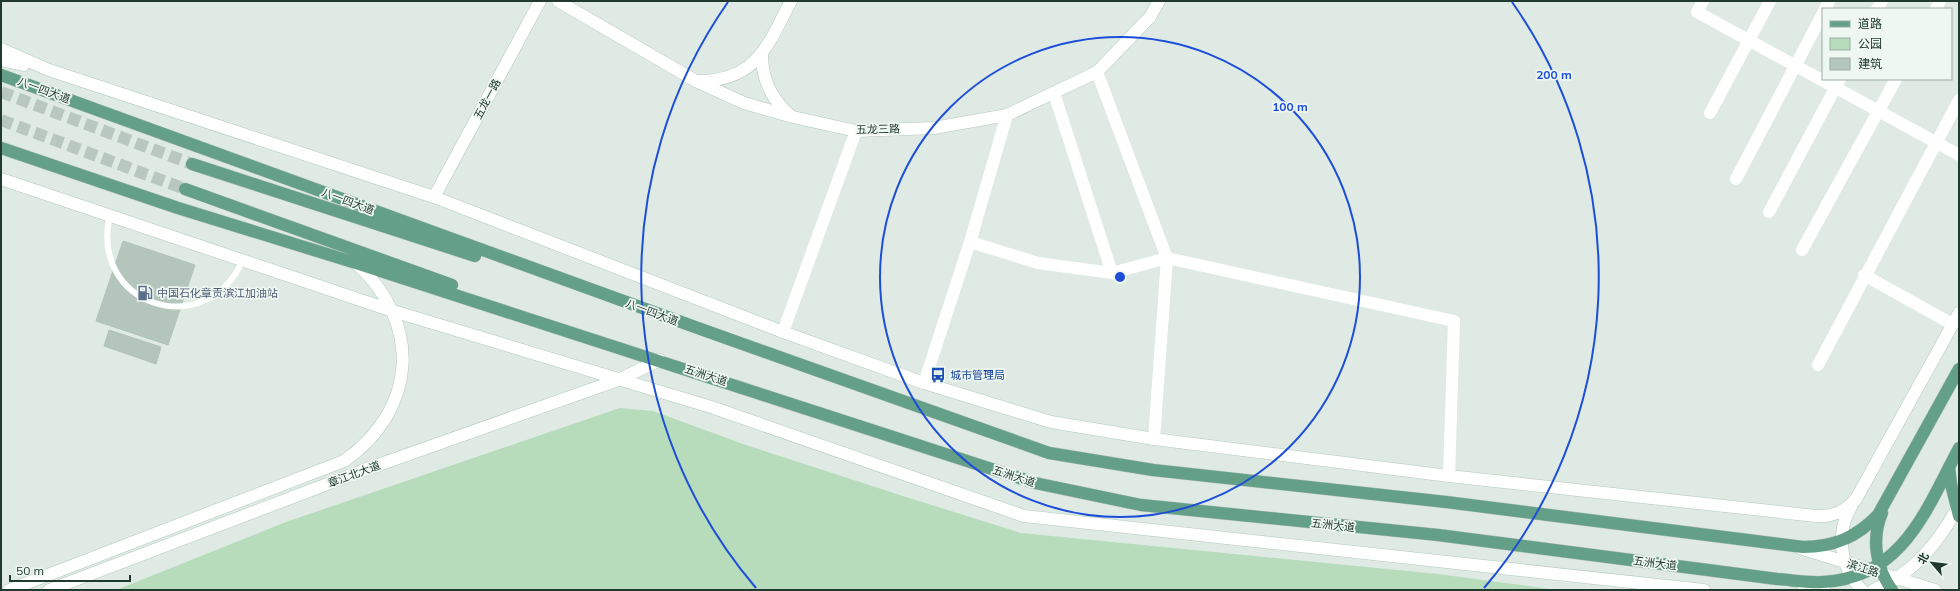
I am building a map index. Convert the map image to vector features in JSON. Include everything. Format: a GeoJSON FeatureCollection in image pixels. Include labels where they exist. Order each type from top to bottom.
{"type":"FeatureCollection","features":[{"type":"Feature","properties":{"kind":"main road","name":"八一四大道"},"geometry":{"type":"LineString","coordinates":[[1,75],[695,328]]}},
{"type":"Feature","properties":{"kind":"main road"},"geometry":{"type":"LineString","coordinates":[[1,148],[178,208],[660,360]]}},
{"type":"Feature","properties":{"kind":"main road"},"geometry":{"type":"LineString","coordinates":[[192,164],[695,328],[1049,453],[1153,470],[1453,503],[1814,547],[1842,541],[1859,532],[1869,524],[1885,505]]}},
{"type":"Feature","properties":{"kind":"main road"},"geometry":{"type":"LineString","coordinates":[[185,189],[660,360]]}},
{"type":"Feature","properties":{"kind":"main road","name":"五洲大道"},"geometry":{"type":"LineString","coordinates":[[660,360],[1035,483],[1141,505],[1438,535],[1777,579],[1817,582],[1852,577],[1884,577],[1897,551],[1909,539],[1918,525],[1959,448]]}},
{"type":"Feature","properties":{"kind":"main road"},"geometry":{"type":"LineString","coordinates":[[1884,577],[1876,537],[1877,526],[1885,505],[1959,369]]}},
{"type":"Feature","properties":{"kind":"main road"},"geometry":{"type":"LineString","coordinates":[[1949,466],[1951,484],[1958,510]]}},
{"type":"Feature","properties":{"kind":"street","name":"五龙一路"},"geometry":{"type":"LineString","coordinates":[[434,197],[540,1]]}},
{"type":"Feature","properties":{"kind":"street","name":"五龙三路"},"geometry":{"type":"LineString","coordinates":[[558,1],[696,81],[744,103],[793,117],[856,131],[934,128],[1007,115],[1097,72],[1150,17],[1159,1]]}},
{"type":"Feature","properties":{"kind":"street"},"geometry":{"type":"LineString","coordinates":[[696,81],[709,81],[733,75],[753,63],[762,55],[791,1]]}},
{"type":"Feature","properties":{"kind":"street"},"geometry":{"type":"LineString","coordinates":[[1703,1],[1697,12],[1795,66],[1822,77]]}},
{"type":"Feature","properties":{"kind":"street"},"geometry":{"type":"LineString","coordinates":[[1710,113],[1770,1]]}},
{"type":"Feature","properties":{"kind":"street"},"geometry":{"type":"LineString","coordinates":[[1736,179],[1822,15]]}},
{"type":"Feature","properties":{"kind":"street"},"geometry":{"type":"LineString","coordinates":[[1,49],[49,70],[434,197],[783,332],[924,383],[1051,422],[1154,439],[1449,476],[1824,516],[1840,513],[1856,499]]}},
{"type":"Feature","properties":{"kind":"street"},"geometry":{"type":"LineString","coordinates":[[762,55],[763,73],[771,92],[776,102],[793,117]]}},
{"type":"Feature","properties":{"kind":"street"},"geometry":{"type":"LineString","coordinates":[[1,60],[49,70]]}},
{"type":"Feature","properties":{"kind":"street"},"geometry":{"type":"LineString","coordinates":[[1097,72],[1167,258],[1154,439]]}},
{"type":"Feature","properties":{"kind":"street"},"geometry":{"type":"LineString","coordinates":[[1802,250],[1895,80]]}},
{"type":"Feature","properties":{"kind":"street"},"geometry":{"type":"LineString","coordinates":[[1770,212],[1838,83],[1878,111],[1959,155]]}},
{"type":"Feature","properties":{"kind":"street"},"geometry":{"type":"LineString","coordinates":[[1054,93],[1112,273]]}},
{"type":"Feature","properties":{"kind":"street"},"geometry":{"type":"LineString","coordinates":[[1818,365],[1864,275],[1959,100]]}},
{"type":"Feature","properties":{"kind":"street"},"geometry":{"type":"LineString","coordinates":[[924,383],[970,242],[1007,115]]}},
{"type":"Feature","properties":{"kind":"street"},"geometry":{"type":"LineString","coordinates":[[783,332],[856,131]]}},
{"type":"Feature","properties":{"kind":"street"},"geometry":{"type":"LineString","coordinates":[[1,174],[20,184]]}},
{"type":"Feature","properties":{"kind":"street"},"geometry":{"type":"LineString","coordinates":[[1,178],[393,311],[711,407],[1024,516],[1704,590]]}},
{"type":"Feature","properties":{"kind":"street"},"geometry":{"type":"LineString","coordinates":[[970,242],[1038,264],[1112,273],[1167,258],[1454,321],[1449,476]]}},
{"type":"Feature","properties":{"kind":"street","name":"章江北大道"},"geometry":{"type":"LineString","coordinates":[[8,590],[344,461],[358,452],[380,428],[396,398],[402,371],[402,349],[400,332],[393,311],[379,287],[356,263]]}},
{"type":"Feature","properties":{"kind":"street"},"geometry":{"type":"LineString","coordinates":[[1864,275],[1952,324]]}},
{"type":"Feature","properties":{"kind":"street"},"geometry":{"type":"LineString","coordinates":[[1862,590],[1852,577],[1845,562],[1842,541],[1845,519],[1959,313]]}},
{"type":"Feature","properties":{"kind":"street","name":"章江北大道"},"geometry":{"type":"LineString","coordinates":[[49,590],[364,470],[618,380],[660,360]]}},
{"type":"Feature","properties":{"kind":"street"},"geometry":{"type":"LineString","coordinates":[[1873,590],[1884,577],[1914,565],[1936,542],[1958,510]]}},
{"type":"Feature","properties":{"kind":"street","name":"滨江路"},"geometry":{"type":"LineString","coordinates":[[1791,545],[1845,562],[1884,577],[1935,590]]}},
{"type":"Feature","properties":{"kind":"street"},"geometry":{"type":"LineString","coordinates":[[1777,579],[1824,590]]}},
{"type":"Feature","properties":{"kind":"lane"},"geometry":{"type":"LineString","coordinates":[[110,215],[106,238],[111,262],[116,272],[131,290],[152,303],[176,307],[200,303],[222,291],[238,272],[243,260]]}},
{"type":"Feature","properties":{"kind":"green space"},"geometry":{"type":"Polygon","coordinates":[[[620,408],[653,411],[743,444],[1021,533],[1438,574],[1557,590],[116,590],[286,522],[620,408]]]}},
{"type":"Feature","properties":{"kind":"building","name":"中国石化章贡滨江加油站"},"geometry":{"type":"Polygon","coordinates":[[[123,241],[195,265],[168,345],[96,321],[123,241]]]}},
{"type":"Feature","properties":{"kind":"building"},"geometry":{"type":"Polygon","coordinates":[[[109,330],[161,347],[156,364],[104,346],[109,330]]]}},
{"type":"Feature","properties":{"kind":"tunnel"},"geometry":{"type":"LineString","coordinates":[[1,92],[192,164]]}},
{"type":"Feature","properties":{"kind":"tunnel"},"geometry":{"type":"LineString","coordinates":[[1,120],[185,189]]}},
{"type":"Feature","properties":{"kind":"place","name":"中国石化章贡滨江加油站"},"geometry":{"type":"Point","coordinates":[145,293]}},
{"type":"Feature","properties":{"kind":"place","name":"城市管理局"},"geometry":{"type":"Point","coordinates":[938,375]}}]}
